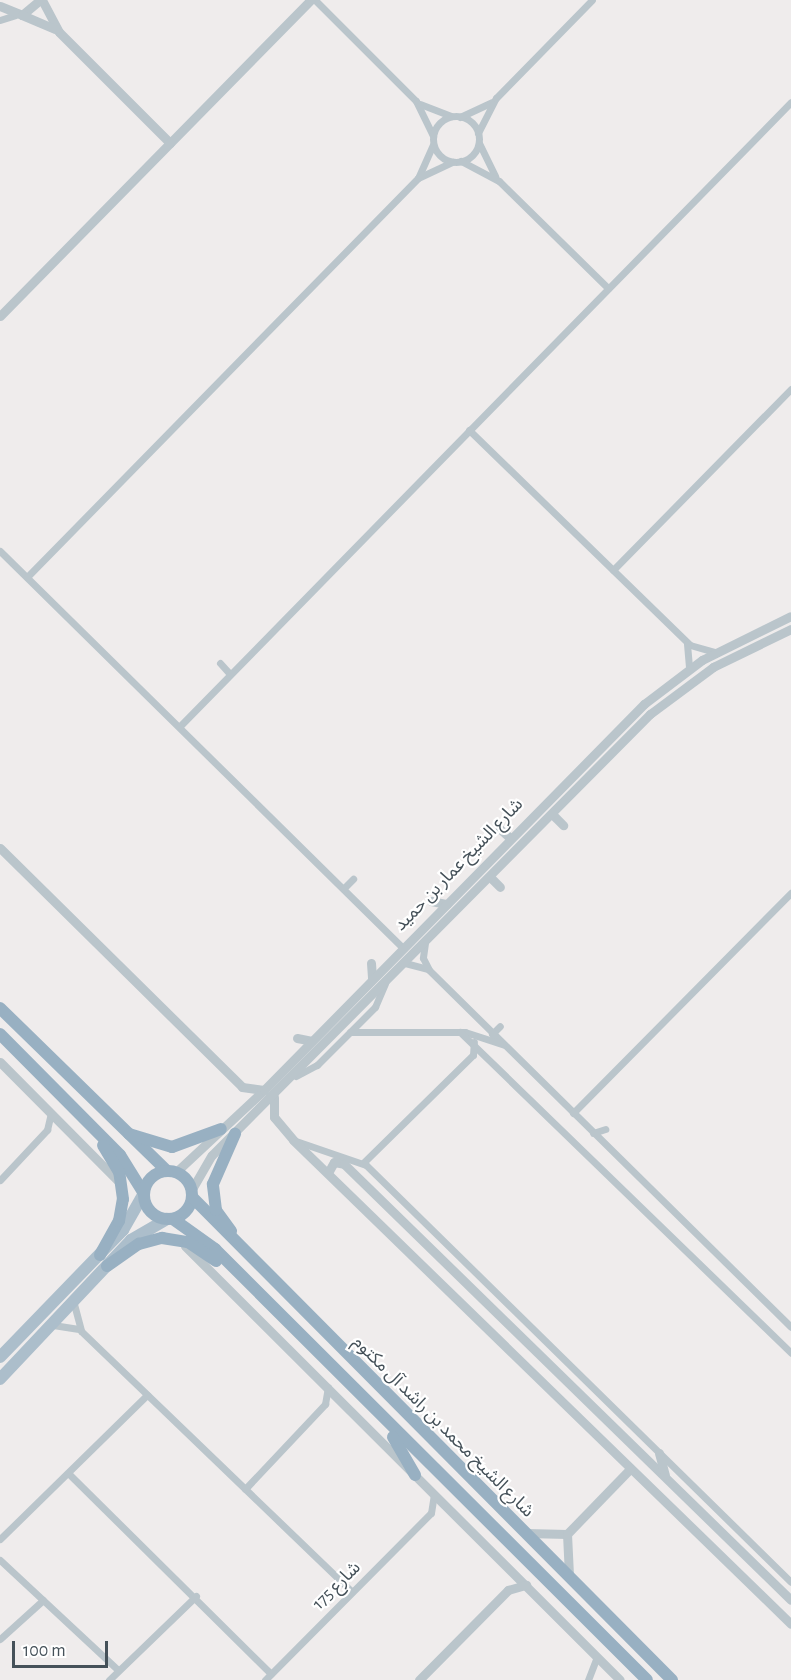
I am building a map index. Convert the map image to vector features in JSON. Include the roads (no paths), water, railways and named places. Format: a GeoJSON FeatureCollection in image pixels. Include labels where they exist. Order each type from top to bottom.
{"type":"FeatureCollection","features":[{"type":"Feature","properties":{"kind":"highway"},"geometry":{"type":"LineString","coordinates":[[0,1008],[118,1128],[171,1171],[192,1193],[186,1211],[170,1219],[150,1212],[128,1165],[0,1034]]}},
{"type":"Feature","properties":{"kind":"highway"},"geometry":{"type":"LineString","coordinates":[[118,1128],[172,1147],[221,1129]]}},
{"type":"Feature","properties":{"kind":"highway"},"geometry":{"type":"LineString","coordinates":[[96,1131],[123,1187],[119,1221],[103,1261]]}},
{"type":"Feature","properties":{"kind":"highway"},"geometry":{"type":"LineString","coordinates":[[236,1134],[213,1174],[213,1202],[256,1265]]}},
{"type":"Feature","properties":{"kind":"highway"},"geometry":{"type":"LineString","coordinates":[[143,1194],[151,1177],[171,1171]]}},
{"type":"Feature","properties":{"kind":"highway","name":"شارع الشيخ محمد بن راشد آل مكتوم"},"geometry":{"type":"LineString","coordinates":[[192,1193],[256,1265],[672,1680]]}},
{"type":"Feature","properties":{"kind":"highway","name":"شارع الشيخ محمد بن راشد آل مكتوم"},"geometry":{"type":"LineString","coordinates":[[170,1219],[208,1242],[647,1680]]}},
{"type":"Feature","properties":{"kind":"highway"},"geometry":{"type":"LineString","coordinates":[[103,1261],[139,1244],[176,1239],[205,1251],[231,1276],[246,1281]]}},
{"type":"Feature","properties":{"kind":"highway"},"geometry":{"type":"LineString","coordinates":[[375,1409],[415,1475]]}},
{"type":"Feature","properties":{"kind":"main road"},"geometry":{"type":"LineString","coordinates":[[0,1379],[74,1304],[128,1224],[143,1194]]}},
{"type":"Feature","properties":{"kind":"main road"},"geometry":{"type":"LineString","coordinates":[[0,1357],[103,1261],[137,1235],[170,1219]]}},
{"type":"Feature","properties":{"kind":"street"},"geometry":{"type":"LineString","coordinates":[[0,20],[18,15],[41,0],[59,32],[170,143]]}},
{"type":"Feature","properties":{"kind":"street"},"geometry":{"type":"LineString","coordinates":[[0,316],[310,0]]}},
{"type":"Feature","properties":{"kind":"street"},"geometry":{"type":"LineString","coordinates":[[315,0],[416,101],[442,158],[457,162],[499,181]]}},
{"type":"Feature","properties":{"kind":"street"},"geometry":{"type":"LineString","coordinates":[[418,178],[475,152],[478,137],[496,98],[592,0]]}},
{"type":"Feature","properties":{"kind":"street"},"geometry":{"type":"LineString","coordinates":[[0,6],[59,32]]}},
{"type":"Feature","properties":{"kind":"street"},"geometry":{"type":"LineString","coordinates":[[27,577],[418,178],[442,121],[456,117],[496,98]]}},
{"type":"Feature","properties":{"kind":"street"},"geometry":{"type":"LineString","coordinates":[[416,101],[456,117],[478,137],[499,181],[608,288]]}},
{"type":"Feature","properties":{"kind":"street"},"geometry":{"type":"LineString","coordinates":[[180,726],[791,102]]}},
{"type":"Feature","properties":{"kind":"street"},"geometry":{"type":"LineString","coordinates":[[613,570],[791,388]]}},
{"type":"Feature","properties":{"kind":"street"},"geometry":{"type":"LineString","coordinates":[[469,430],[686,642],[715,652]]}},
{"type":"Feature","properties":{"kind":"street"},"geometry":{"type":"LineString","coordinates":[[0,551],[404,948]]}},
{"type":"Feature","properties":{"kind":"street","name":"شارع الشيخ عمار بن حميد"},"geometry":{"type":"LineString","coordinates":[[171,1171],[264,1090],[633,714],[689,668],[715,652],[791,616]]}},
{"type":"Feature","properties":{"kind":"street","name":"شارع الشيخ عمار بن حميد"},"geometry":{"type":"LineString","coordinates":[[192,1193],[207,1161],[255,1117],[552,814],[682,688],[734,655],[791,629]]}},
{"type":"Feature","properties":{"kind":"street"},"geometry":{"type":"LineString","coordinates":[[686,642],[689,668]]}},
{"type":"Feature","properties":{"kind":"street"},"geometry":{"type":"LineString","coordinates":[[220,663],[230,674]]}},
{"type":"Feature","properties":{"kind":"street"},"geometry":{"type":"LineString","coordinates":[[552,814],[563,825]]}},
{"type":"Feature","properties":{"kind":"street"},"geometry":{"type":"LineString","coordinates":[[500,829],[510,838]]}},
{"type":"Feature","properties":{"kind":"street"},"geometry":{"type":"LineString","coordinates":[[0,848],[242,1087],[264,1090]]}},
{"type":"Feature","properties":{"kind":"street"},"geometry":{"type":"LineString","coordinates":[[490,877],[500,887]]}},
{"type":"Feature","properties":{"kind":"street"},"geometry":{"type":"LineString","coordinates":[[344,888],[353,879]]}},
{"type":"Feature","properties":{"kind":"street"},"geometry":{"type":"LineString","coordinates":[[573,1113],[791,892]]}},
{"type":"Feature","properties":{"kind":"street"},"geometry":{"type":"LineString","coordinates":[[431,901],[447,904]]}},
{"type":"Feature","properties":{"kind":"street"},"geometry":{"type":"LineString","coordinates":[[425,943],[423,958],[429,970],[791,1327]]}},
{"type":"Feature","properties":{"kind":"street"},"geometry":{"type":"LineString","coordinates":[[371,963],[372,979]]}},
{"type":"Feature","properties":{"kind":"street"},"geometry":{"type":"LineString","coordinates":[[405,963],[429,970]]}},
{"type":"Feature","properties":{"kind":"street"},"geometry":{"type":"LineString","coordinates":[[296,1076],[317,1065],[378,1004],[385,983]]}},
{"type":"Feature","properties":{"kind":"street"},"geometry":{"type":"LineString","coordinates":[[492,1034],[500,1026]]}},
{"type":"Feature","properties":{"kind":"street"},"geometry":{"type":"LineString","coordinates":[[350,1032],[460,1032],[503,1044]]}},
{"type":"Feature","properties":{"kind":"street"},"geometry":{"type":"LineString","coordinates":[[460,1032],[474,1042],[791,1353]]}},
{"type":"Feature","properties":{"kind":"street"},"geometry":{"type":"LineString","coordinates":[[297,1038],[312,1041]]}},
{"type":"Feature","properties":{"kind":"street"},"geometry":{"type":"LineString","coordinates":[[363,1163],[472,1055],[474,1042]]}},
{"type":"Feature","properties":{"kind":"street"},"geometry":{"type":"LineString","coordinates":[[0,1062],[123,1187]]}},
{"type":"Feature","properties":{"kind":"street"},"geometry":{"type":"LineString","coordinates":[[242,1087],[244,1109]]}},
{"type":"Feature","properties":{"kind":"street"},"geometry":{"type":"LineString","coordinates":[[274,1097],[276,1120],[293,1140],[329,1171],[589,1429],[791,1624]]}},
{"type":"Feature","properties":{"kind":"street"},"geometry":{"type":"LineString","coordinates":[[0,1180],[47,1130],[51,1113]]}},
{"type":"Feature","properties":{"kind":"street"},"geometry":{"type":"LineString","coordinates":[[255,1117],[276,1120]]}},
{"type":"Feature","properties":{"kind":"street"},"geometry":{"type":"LineString","coordinates":[[47,1130],[65,1128]]}},
{"type":"Feature","properties":{"kind":"street"},"geometry":{"type":"LineString","coordinates":[[593,1133],[605,1129]]}},
{"type":"Feature","properties":{"kind":"street"},"geometry":{"type":"LineString","coordinates":[[293,1140],[363,1163],[791,1582]]}},
{"type":"Feature","properties":{"kind":"street"},"geometry":{"type":"LineString","coordinates":[[329,1171],[334,1162],[344,1164],[791,1600]]}},
{"type":"Feature","properties":{"kind":"street"},"geometry":{"type":"LineString","coordinates":[[176,1239],[328,1387],[620,1680]]}},
{"type":"Feature","properties":{"kind":"street"},"geometry":{"type":"LineString","coordinates":[[74,1304],[81,1330],[352,1592]]}},
{"type":"Feature","properties":{"kind":"street"},"geometry":{"type":"LineString","coordinates":[[53,1325],[81,1330]]}},
{"type":"Feature","properties":{"kind":"street"},"geometry":{"type":"LineString","coordinates":[[245,1489],[325,1404],[328,1387]]}},
{"type":"Feature","properties":{"kind":"street"},"geometry":{"type":"LineString","coordinates":[[0,1539],[147,1395]]}},
{"type":"Feature","properties":{"kind":"street"},"geometry":{"type":"LineString","coordinates":[[325,1404],[342,1401]]}},
{"type":"Feature","properties":{"kind":"street"},"geometry":{"type":"LineString","coordinates":[[589,1429],[602,1415]]}},
{"type":"Feature","properties":{"kind":"street"},"geometry":{"type":"LineString","coordinates":[[659,1453],[666,1478]]}},
{"type":"Feature","properties":{"kind":"street"},"geometry":{"type":"LineString","coordinates":[[521,1531],[548,1537],[567,1534],[630,1469]]}},
{"type":"Feature","properties":{"kind":"street"},"geometry":{"type":"LineString","coordinates":[[70,1472],[273,1672]]}},
{"type":"Feature","properties":{"kind":"street"},"geometry":{"type":"LineString","coordinates":[[434,1494],[431,1513],[450,1510]]}},
{"type":"Feature","properties":{"kind":"street","name":"شارع 175"},"geometry":{"type":"LineString","coordinates":[[265,1680],[431,1513]]}},
{"type":"Feature","properties":{"kind":"street"},"geometry":{"type":"LineString","coordinates":[[567,1534],[564,1559],[574,1584]]}},
{"type":"Feature","properties":{"kind":"street"},"geometry":{"type":"LineString","coordinates":[[723,1558],[735,1545]]}},
{"type":"Feature","properties":{"kind":"street"},"geometry":{"type":"LineString","coordinates":[[0,1554],[18,1575],[117,1672]]}},
{"type":"Feature","properties":{"kind":"street"},"geometry":{"type":"LineString","coordinates":[[0,1560],[18,1575]]}},
{"type":"Feature","properties":{"kind":"street"},"geometry":{"type":"LineString","coordinates":[[508,1590],[511,1571]]}},
{"type":"Feature","properties":{"kind":"street"},"geometry":{"type":"LineString","coordinates":[[419,1680],[508,1590],[526,1586]]}},
{"type":"Feature","properties":{"kind":"street"},"geometry":{"type":"LineString","coordinates":[[109,1680],[194,1594]]}},
{"type":"Feature","properties":{"kind":"street"},"geometry":{"type":"LineString","coordinates":[[0,1639],[41,1598]]}},
{"type":"Feature","properties":{"kind":"street"},"geometry":{"type":"LineString","coordinates":[[588,1680],[594,1674],[597,1657]]}},
{"type":"Feature","properties":{"kind":"street"},"geometry":{"type":"LineString","coordinates":[[594,1674],[612,1672]]}}]}
